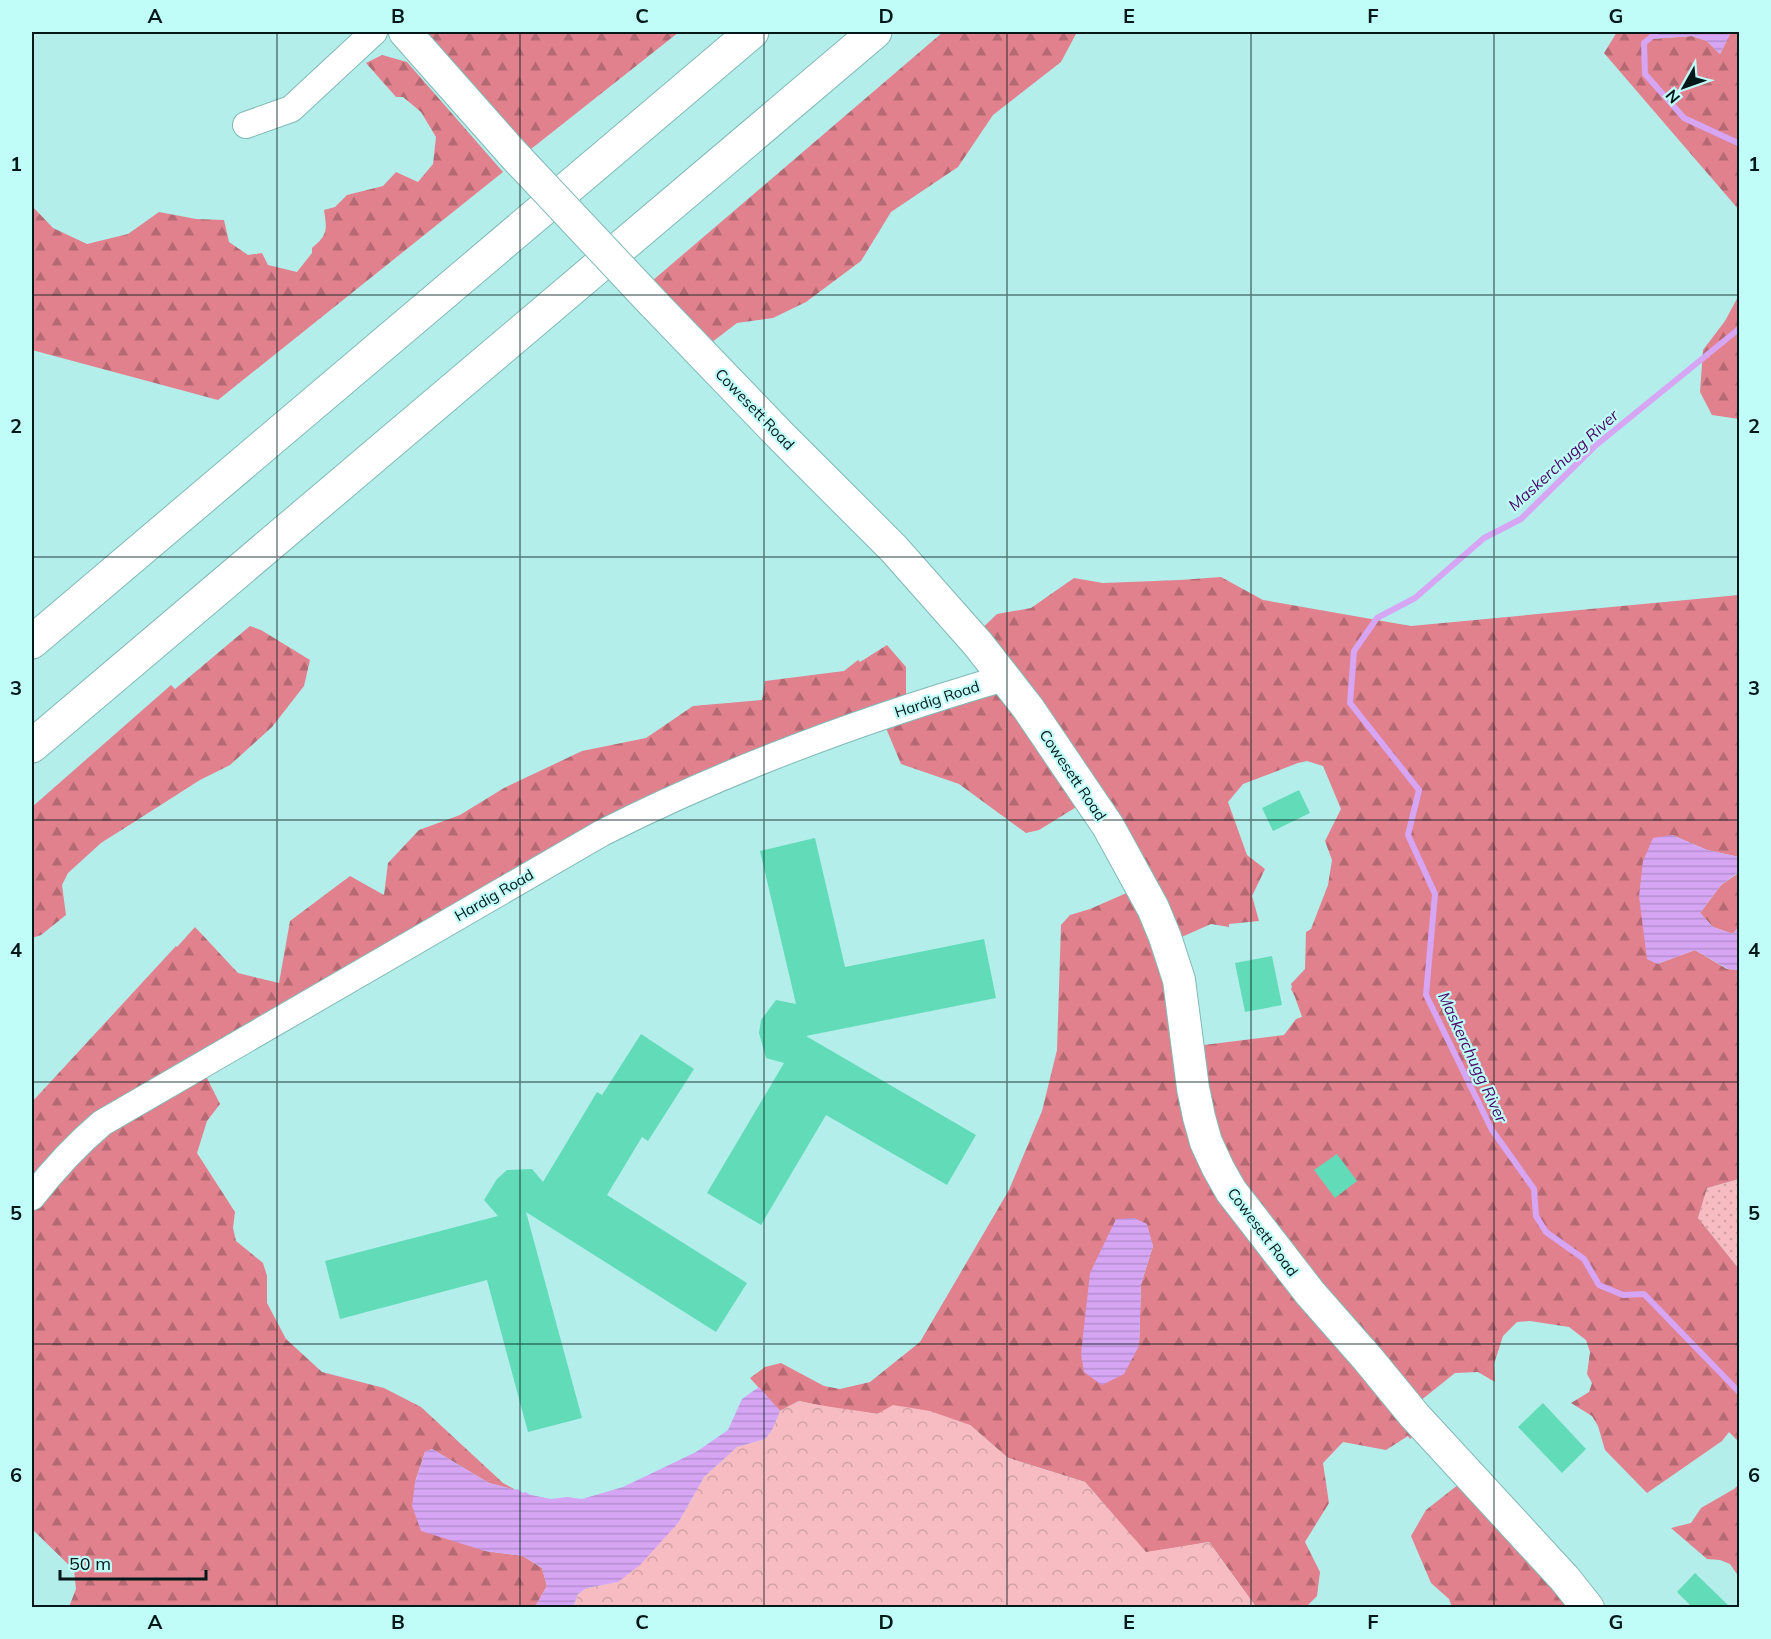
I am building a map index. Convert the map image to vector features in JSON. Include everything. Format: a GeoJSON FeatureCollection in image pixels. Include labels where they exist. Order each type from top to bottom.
{"type":"FeatureCollection","features":[{"type":"Feature","properties":{"kind":"highway"},"geometry":{"type":"LineString","coordinates":[[32,642],[752,32]]}},
{"type":"Feature","properties":{"kind":"highway"},"geometry":{"type":"LineString","coordinates":[[32,746],[875,32]]}},
{"type":"Feature","properties":{"kind":"main road","name":"Cowesett Road"},"geometry":{"type":"LineString","coordinates":[[405,32],[513,154],[654,304],[894,549],[978,644],[1028,708],[1108,826],[1153,908],[1179,981],[1193,1088],[1202,1125],[1210,1151],[1231,1191],[1310,1293],[1414,1415],[1565,1579],[1588,1608]]}},
{"type":"Feature","properties":{"kind":"street"},"geometry":{"type":"LineString","coordinates":[[246,125],[291,109],[374,32]]}},
{"type":"Feature","properties":{"kind":"street","name":"Hardig Road"},"geometry":{"type":"LineString","coordinates":[[32,1197],[51,1172],[102,1123],[602,833],[669,800],[809,743],[951,693],[1004,678]]}},
{"type":"Feature","properties":{"kind":"green space"},"geometry":{"type":"Polygon","coordinates":[[[426,32],[679,32],[531,149],[442,53],[426,32]]]}},
{"type":"Feature","properties":{"kind":"green space"},"geometry":{"type":"Polygon","coordinates":[[[943,32],[1077,32],[1061,62],[993,115],[958,167],[891,212],[861,261],[806,302],[773,318],[737,323],[703,349],[645,287],[943,32]]]}},
{"type":"Feature","properties":{"kind":"green space"},"geometry":{"type":"Polygon","coordinates":[[[1617,32],[1650,32],[1650,39],[1692,36],[1707,41],[1720,54],[1731,32],[1739,32],[1739,210],[1604,53],[1617,32]]]}},
{"type":"Feature","properties":{"kind":"green space"},"geometry":{"type":"Polygon","coordinates":[[[382,55],[407,62],[503,172],[218,400],[32,350],[32,206],[53,228],[87,244],[128,234],[159,212],[196,219],[224,220],[229,242],[248,255],[262,253],[268,265],[297,272],[312,253],[312,248],[324,236],[326,227],[324,210],[335,207],[347,195],[383,186],[396,172],[418,182],[433,164],[436,137],[421,112],[403,97],[396,97],[366,63],[382,55]]]}},
{"type":"Feature","properties":{"kind":"green space"},"geometry":{"type":"Polygon","coordinates":[[[1739,295],[1739,419],[1712,415],[1700,392],[1703,350],[1725,321],[1739,295]]]}},
{"type":"Feature","properties":{"kind":"green space"},"geometry":{"type":"Polygon","coordinates":[[[1221,577],[1263,600],[1411,626],[1739,595],[1739,857],[1707,850],[1672,835],[1657,964],[1695,950],[1727,969],[1739,970],[1739,1179],[1707,1188],[1698,1218],[1739,1269],[1739,1442],[1729,1432],[1722,1441],[1647,1493],[1605,1450],[1598,1426],[1592,1416],[1571,1403],[1589,1392],[1592,1383],[1587,1374],[1590,1352],[1586,1340],[1569,1327],[1530,1321],[1517,1322],[1503,1336],[1494,1364],[1495,1382],[1478,1372],[1455,1373],[1410,1409],[1423,1428],[1410,1439],[1408,1436],[1386,1450],[1343,1442],[1323,1463],[1329,1503],[1305,1542],[1320,1572],[1317,1596],[1306,1607],[1256,1607],[1209,1542],[1146,1553],[1085,1482],[1008,1458],[970,1425],[829,1408],[799,1401],[780,1411],[750,1378],[765,1367],[781,1363],[824,1386],[840,1389],[870,1382],[920,1342],[1009,1190],[1042,1111],[1057,1050],[1061,925],[1070,915],[1090,909],[1138,888],[1086,801],[1039,830],[1026,833],[959,784],[901,764],[883,721],[731,774],[201,1066],[220,1104],[207,1121],[197,1153],[235,1212],[233,1228],[236,1241],[263,1263],[267,1276],[267,1303],[286,1339],[322,1372],[384,1388],[421,1407],[503,1483],[516,1490],[489,1483],[432,1449],[425,1452],[415,1482],[485,1551],[523,1556],[542,1568],[547,1586],[535,1607],[69,1607],[76,1589],[74,1570],[32,1529],[32,1102],[195,927],[238,973],[279,983],[290,921],[350,876],[384,895],[388,863],[419,830],[460,815],[504,788],[582,751],[646,738],[693,706],[762,700],[765,681],[844,671],[858,660],[860,662],[887,645],[906,667],[906,710],[988,684],[971,639],[997,614],[1031,608],[1074,578],[1103,583],[1221,577]],[[1307,761],[1243,784],[1228,802],[1247,855],[1265,869],[1252,896],[1259,921],[1229,924],[1229,927],[1211,924],[1168,943],[1188,1047],[1284,1035],[1296,1019],[1302,1017],[1291,984],[1305,969],[1306,932],[1311,929],[1328,885],[1332,860],[1325,841],[1341,809],[1323,766],[1307,761]],[[1134,1218],[1139,1346],[1141,1284],[1153,1246],[1145,1224],[1134,1218]]]}},
{"type":"Feature","properties":{"kind":"green space"},"geometry":{"type":"Polygon","coordinates":[[[250,626],[261,630],[310,660],[304,686],[272,727],[230,765],[200,780],[101,843],[68,873],[62,885],[66,915],[41,935],[32,938],[32,807],[171,685],[175,689],[250,626]]]}},
{"type":"Feature","properties":{"kind":"green space"},"geometry":{"type":"Polygon","coordinates":[[[1737,874],[1739,875],[1739,926],[1733,934],[1713,927],[1700,913],[1721,885],[1737,874]]]}},
{"type":"Feature","properties":{"kind":"green space"},"geometry":{"type":"Polygon","coordinates":[[[1739,1179],[1739,1269],[1698,1218],[1707,1188],[1739,1179]]]}},
{"type":"Feature","properties":{"kind":"green space"},"geometry":{"type":"Polygon","coordinates":[[[799,1401],[877,1414],[893,1405],[930,1411],[970,1425],[1008,1458],[1085,1482],[1146,1552],[1209,1542],[1256,1607],[573,1608],[578,1594],[587,1588],[618,1582],[678,1523],[704,1477],[737,1447],[765,1439],[772,1430],[780,1411],[799,1401]]]}},
{"type":"Feature","properties":{"kind":"green space"},"geometry":{"type":"Polygon","coordinates":[[[1468,1477],[1586,1607],[1452,1607],[1449,1599],[1431,1583],[1411,1536],[1426,1510],[1468,1477]]]}},
{"type":"Feature","properties":{"kind":"green space"},"geometry":{"type":"Polygon","coordinates":[[[1739,1484],[1739,1577],[1730,1564],[1707,1559],[1671,1528],[1691,1523],[1701,1508],[1739,1484]]]}},
{"type":"Feature","properties":{"kind":"shaded area"},"geometry":{"type":"Polygon","coordinates":[[[1650,32],[1731,32],[1720,54],[1707,41],[1692,36],[1650,39],[1650,32]]]}},
{"type":"Feature","properties":{"kind":"shaded area"},"geometry":{"type":"Polygon","coordinates":[[[1672,835],[1707,850],[1739,857],[1739,875],[1736,874],[1721,885],[1700,913],[1713,927],[1733,934],[1739,926],[1739,970],[1728,969],[1695,950],[1657,964],[1647,959],[1639,896],[1643,861],[1653,838],[1672,835]]]}},
{"type":"Feature","properties":{"kind":"shaded area"},"geometry":{"type":"Polygon","coordinates":[[[1134,1218],[1147,1224],[1153,1246],[1141,1284],[1139,1346],[1124,1374],[1102,1385],[1084,1372],[1081,1354],[1090,1273],[1116,1219],[1134,1218]]]}},
{"type":"Feature","properties":{"kind":"shaded area"},"geometry":{"type":"Polygon","coordinates":[[[759,1387],[780,1411],[772,1430],[765,1439],[737,1447],[704,1477],[678,1523],[640,1565],[618,1582],[587,1588],[578,1594],[573,1607],[535,1607],[547,1586],[542,1568],[523,1556],[485,1551],[421,1531],[412,1506],[415,1482],[425,1452],[432,1449],[489,1483],[551,1499],[567,1497],[582,1499],[623,1487],[696,1452],[728,1430],[742,1399],[759,1387]]]}},
{"type":"Feature","properties":{"kind":"building"},"geometry":{"type":"Polygon","coordinates":[[[1299,790],[1310,813],[1273,831],[1262,808],[1299,790]]]}},
{"type":"Feature","properties":{"kind":"building"},"geometry":{"type":"Polygon","coordinates":[[[815,838],[845,967],[984,939],[996,998],[806,1036],[976,1135],[947,1185],[826,1115],[761,1225],[707,1193],[784,1063],[766,1058],[759,1033],[761,1020],[776,1000],[796,1004],[760,851],[815,838]]]}},
{"type":"Feature","properties":{"kind":"building"},"geometry":{"type":"Polygon","coordinates":[[[1272,956],[1282,1005],[1245,1012],[1235,963],[1272,956]]]}},
{"type":"Feature","properties":{"kind":"building"},"geometry":{"type":"Polygon","coordinates":[[[641,1034],[694,1069],[648,1141],[642,1137],[607,1195],[747,1283],[716,1332],[526,1212],[582,1418],[528,1432],[487,1280],[340,1319],[325,1261],[498,1216],[484,1200],[497,1179],[507,1170],[532,1169],[543,1182],[597,1092],[602,1095],[641,1034]]]}},
{"type":"Feature","properties":{"kind":"building"},"geometry":{"type":"Polygon","coordinates":[[[1337,1154],[1357,1181],[1335,1198],[1314,1170],[1337,1154]]]}},
{"type":"Feature","properties":{"kind":"building"},"geometry":{"type":"Polygon","coordinates":[[[1543,1403],[1586,1449],[1562,1473],[1518,1427],[1543,1403]]]}},
{"type":"Feature","properties":{"kind":"building"},"geometry":{"type":"Polygon","coordinates":[[[1695,1573],[1731,1608],[1693,1608],[1677,1592],[1695,1573]]]}},
{"type":"Feature","properties":{"kind":"waterway","name":"Maskerchugg River"},"geometry":{"type":"LineString","coordinates":[[1657,32],[1644,43],[1645,74],[1684,118],[1740,144]]}},
{"type":"Feature","properties":{"kind":"waterway","name":"Maskerchugg River"},"geometry":{"type":"LineString","coordinates":[[1740,328],[1595,446],[1521,519],[1484,538],[1415,598],[1377,618],[1354,651],[1350,703],[1419,790],[1408,835],[1435,894],[1426,995],[1492,1130],[1534,1189],[1536,1216],[1546,1232],[1584,1259],[1599,1285],[1623,1295],[1644,1294],[1740,1393]]}}]}
